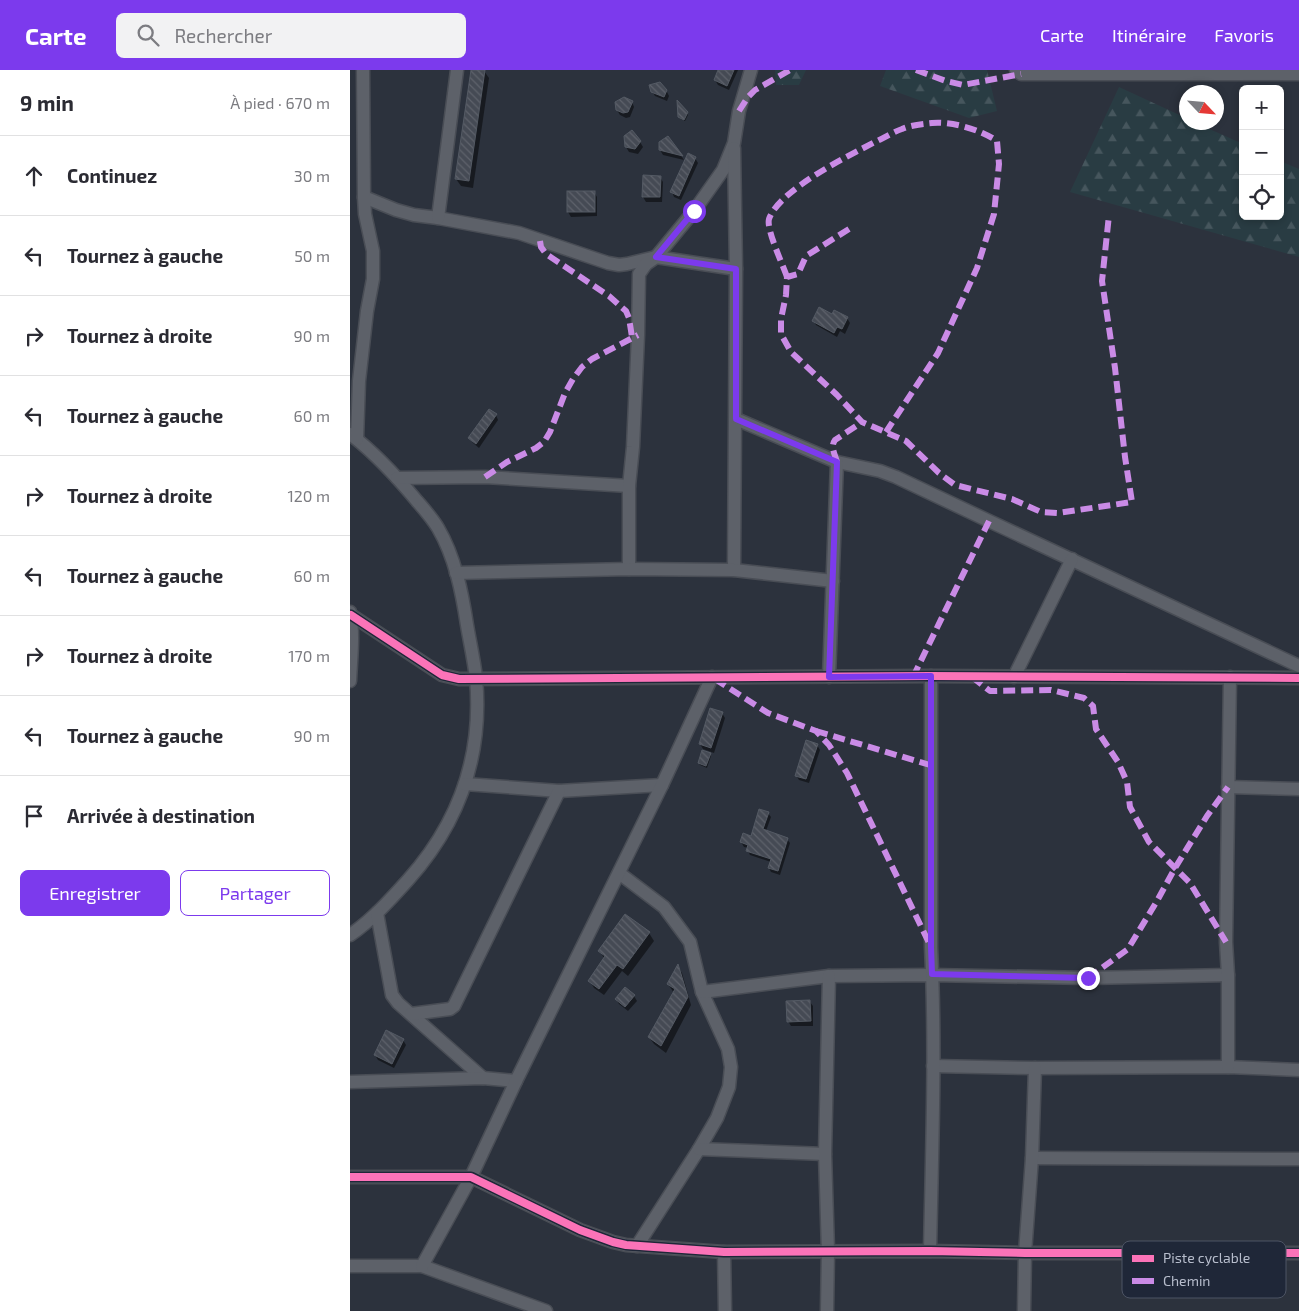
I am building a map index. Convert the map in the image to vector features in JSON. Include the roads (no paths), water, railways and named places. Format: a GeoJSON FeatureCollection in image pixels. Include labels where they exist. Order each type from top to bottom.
{"type":"FeatureCollection","features":[{"type":"Feature","properties":{"kind":"street"},"geometry":{"type":"LineString","coordinates":[[350,935],[363,926],[392,898],[430,854],[443,833],[466,784],[475,739],[476,721],[476,680],[466,616],[456,573],[444,540],[437,526],[397,478],[380,459],[353,436],[367,311],[373,279],[373,251],[365,214],[364,197],[363,70]]}},
{"type":"Feature","properties":{"kind":"street"},"geometry":{"type":"LineString","coordinates":[[438,218],[457,70]]}},
{"type":"Feature","properties":{"kind":"street"},"geometry":{"type":"LineString","coordinates":[[734,570],[736,269],[734,143],[739,111],[751,70]]}},
{"type":"Feature","properties":{"kind":"street"},"geometry":{"type":"LineString","coordinates":[[1016,70],[1021,74],[1299,74]]}},
{"type":"Feature","properties":{"kind":"street"},"geometry":{"type":"LineString","coordinates":[[629,569],[629,486],[633,448],[640,274],[646,264],[656,257],[708,192],[723,170],[734,143]]}},
{"type":"Feature","properties":{"kind":"street"},"geometry":{"type":"LineString","coordinates":[[364,197],[405,213],[519,233],[608,263],[620,265],[656,257],[736,269]]}},
{"type":"Feature","properties":{"kind":"street"},"geometry":{"type":"LineString","coordinates":[[736,419],[837,462],[880,471],[896,477],[1299,666]]}},
{"type":"Feature","properties":{"kind":"street"},"geometry":{"type":"LineString","coordinates":[[829,677],[837,462]]}},
{"type":"Feature","properties":{"kind":"street"},"geometry":{"type":"LineString","coordinates":[[397,478],[485,477],[629,486]]}},
{"type":"Feature","properties":{"kind":"street"},"geometry":{"type":"LineString","coordinates":[[1014,677],[1072,560]]}},
{"type":"Feature","properties":{"kind":"street"},"geometry":{"type":"LineString","coordinates":[[456,573],[629,569],[734,570],[833,581]]}},
{"type":"Feature","properties":{"kind":"street"},"geometry":{"type":"LineString","coordinates":[[350,613],[442,675],[458,679],[931,676],[1299,678]]}},
{"type":"Feature","properties":{"kind":"street"},"geometry":{"type":"LineString","coordinates":[[350,613],[353,642],[350,681]]}},
{"type":"Feature","properties":{"kind":"street"},"geometry":{"type":"LineString","coordinates":[[930,1251],[933,1066],[931,676]]}},
{"type":"Feature","properties":{"kind":"street"},"geometry":{"type":"LineString","coordinates":[[422,1266],[471,1177],[516,1081],[662,785],[712,677]]}},
{"type":"Feature","properties":{"kind":"street"},"geometry":{"type":"LineString","coordinates":[[1228,1068],[1226,942],[1230,678]]}},
{"type":"Feature","properties":{"kind":"street"},"geometry":{"type":"LineString","coordinates":[[466,784],[559,791],[662,785]]}},
{"type":"Feature","properties":{"kind":"street"},"geometry":{"type":"LineString","coordinates":[[1228,787],[1299,789]]}},
{"type":"Feature","properties":{"kind":"street"},"geometry":{"type":"LineString","coordinates":[[411,1014],[450,1009],[454,1006],[559,791]]}},
{"type":"Feature","properties":{"kind":"street"},"geometry":{"type":"LineString","coordinates":[[619,873],[664,907],[690,942],[702,992],[728,1049],[731,1067],[729,1087],[717,1118],[637,1246]]}},
{"type":"Feature","properties":{"kind":"street"},"geometry":{"type":"LineString","coordinates":[[377,913],[392,995],[398,1003],[483,1078]]}},
{"type":"Feature","properties":{"kind":"street"},"geometry":{"type":"LineString","coordinates":[[702,992],[829,976],[932,974],[1088,978],[1228,975]]}},
{"type":"Feature","properties":{"kind":"street"},"geometry":{"type":"LineString","coordinates":[[827,1311],[828,1251],[825,1154],[829,976]]}},
{"type":"Feature","properties":{"kind":"street"},"geometry":{"type":"LineString","coordinates":[[933,1066],[1299,1070]]}},
{"type":"Feature","properties":{"kind":"street"},"geometry":{"type":"LineString","coordinates":[[1024,1311],[1025,1253],[1032,1158],[1034,1068]]}},
{"type":"Feature","properties":{"kind":"street"},"geometry":{"type":"LineString","coordinates":[[350,1082],[483,1078],[516,1081]]}},
{"type":"Feature","properties":{"kind":"street"},"geometry":{"type":"LineString","coordinates":[[699,1149],[825,1154]]}},
{"type":"Feature","properties":{"kind":"street"},"geometry":{"type":"LineString","coordinates":[[1032,1158],[1299,1159]]}},
{"type":"Feature","properties":{"kind":"street"},"geometry":{"type":"LineString","coordinates":[[350,1176],[471,1177],[580,1230],[626,1245],[724,1252],[930,1251],[1122,1253]]}},
{"type":"Feature","properties":{"kind":"street"},"geometry":{"type":"LineString","coordinates":[[724,1252],[725,1311]]}},
{"type":"Feature","properties":{"kind":"street"},"geometry":{"type":"LineString","coordinates":[[1286,1253],[1299,1253]]}},
{"type":"Feature","properties":{"kind":"street"},"geometry":{"type":"LineString","coordinates":[[350,1266],[422,1266],[531,1308],[546,1311]]}}]}
